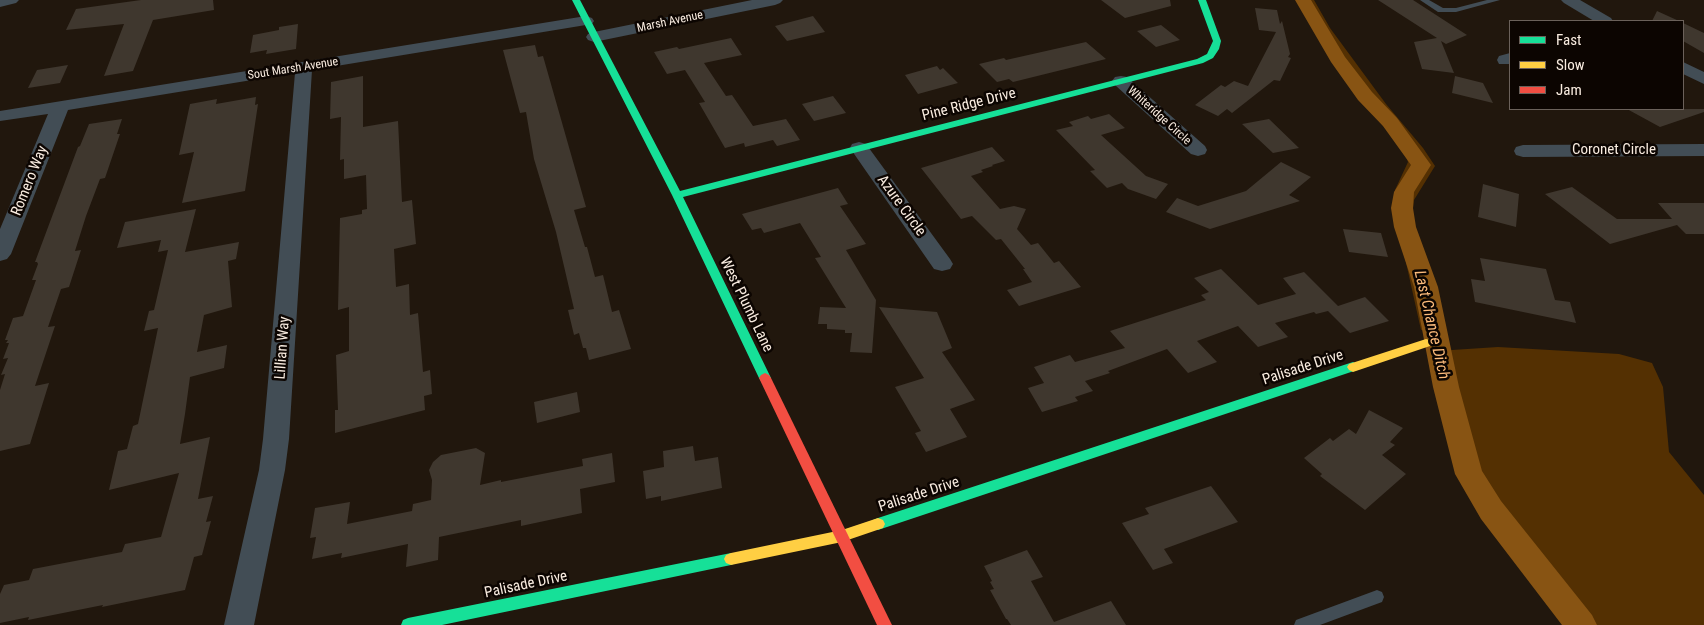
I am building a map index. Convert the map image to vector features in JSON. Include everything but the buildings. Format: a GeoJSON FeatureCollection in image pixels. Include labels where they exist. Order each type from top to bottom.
{"type":"FeatureCollection","features":[{"type":"Feature","properties":{"kind":"street"},"geometry":{"type":"LineString","coordinates":[[0,2],[11,0]]}},
{"type":"Feature","properties":{"kind":"street","name":"West Plumb Lane"},"geometry":{"type":"LineString","coordinates":[[576,0],[676,195],[885,625]]}},
{"type":"Feature","properties":{"kind":"street","name":"Marsh Avenue"},"geometry":{"type":"LineString","coordinates":[[594,37],[775,0]]}},
{"type":"Feature","properties":{"kind":"street","name":"Pine Ridge Drive"},"geometry":{"type":"LineString","coordinates":[[676,195],[1200,61],[1210,56],[1216,49],[1217,41],[1202,0]]}},
{"type":"Feature","properties":{"kind":"street"},"geometry":{"type":"LineString","coordinates":[[1570,0],[1603,20]]}},
{"type":"Feature","properties":{"kind":"street","name":"Sout Marsh Avenue"},"geometry":{"type":"LineString","coordinates":[[0,116],[586,21]]}},
{"type":"Feature","properties":{"kind":"street","name":"Lillian Way"},"geometry":{"type":"LineString","coordinates":[[238,625],[272,470],[275,447],[304,67]]}},
{"type":"Feature","properties":{"kind":"street"},"geometry":{"type":"LineString","coordinates":[[1684,68],[1704,80]]}},
{"type":"Feature","properties":{"kind":"street","name":"Whiteridge Circle"},"geometry":{"type":"LineString","coordinates":[[1121,81],[1198,150]]}},
{"type":"Feature","properties":{"kind":"street","name":"Romero Way"},"geometry":{"type":"LineString","coordinates":[[0,254],[60,107]]}},
{"type":"Feature","properties":{"kind":"street","name":"Azure Circle"},"geometry":{"type":"LineString","coordinates":[[859,148],[942,264]]}},
{"type":"Feature","properties":{"kind":"street","name":"Coronet Circle"},"geometry":{"type":"LineString","coordinates":[[1523,151],[1704,150]]}},
{"type":"Feature","properties":{"kind":"street","name":"Palisade Drive"},"geometry":{"type":"LineString","coordinates":[[408,625],[842,536],[1426,344]]}},
{"type":"Feature","properties":{"kind":"lane"},"geometry":{"type":"LineString","coordinates":[[1424,0],[1441,10],[1456,10],[1496,0]]}},
{"type":"Feature","properties":{"kind":"lane"},"geometry":{"type":"LineString","coordinates":[[1301,625],[1377,597]]}},
{"type":"Feature","properties":{"kind":"shaded area"},"geometry":{"type":"Polygon","coordinates":[[[1301,0],[1314,0],[1330,28],[1435,166],[1414,200],[1412,218],[1446,327],[1421,330],[1393,204],[1395,190],[1408,162],[1404,150],[1365,105],[1335,61],[1301,0]]]}},
{"type":"Feature","properties":{"kind":"shaded area"},"geometry":{"type":"Polygon","coordinates":[[[1498,347],[1619,354],[1652,363],[1663,387],[1669,452],[1704,495],[1704,625],[1568,625],[1498,536],[1461,477],[1436,374],[1433,354],[1452,350],[1498,347]]]}},
{"type":"Feature","properties":{"kind":"waterway","name":"Last Chance Ditch"},"geometry":{"type":"LineString","coordinates":[[1303,0],[1337,58],[1365,96],[1390,122],[1421,165],[1404,192],[1402,208],[1405,227],[1426,287],[1446,387],[1469,474],[1491,510],[1581,625]]}},
{"type":"Feature","properties":{"kind":"traffic: fast"},"geometry":{"type":"LineString","coordinates":[[576,0],[677,195],[765,378]]}},
{"type":"Feature","properties":{"kind":"traffic: fast"},"geometry":{"type":"LineString","coordinates":[[677,195],[1200,61],[1210,56],[1215,49],[1217,41],[1202,0]]}},
{"type":"Feature","properties":{"kind":"traffic: fast"},"geometry":{"type":"LineString","coordinates":[[878,524],[1353,367]]}},
{"type":"Feature","properties":{"kind":"traffic: fast"},"geometry":{"type":"LineString","coordinates":[[408,625],[731,559]]}},
{"type":"Feature","properties":{"kind":"traffic: slow"},"geometry":{"type":"LineString","coordinates":[[1353,367],[1426,343]]}},
{"type":"Feature","properties":{"kind":"traffic: slow"},"geometry":{"type":"LineString","coordinates":[[731,559],[842,536],[878,524]]}},
{"type":"Feature","properties":{"kind":"traffic: jam"},"geometry":{"type":"LineString","coordinates":[[765,378],[885,625]]}}]}
